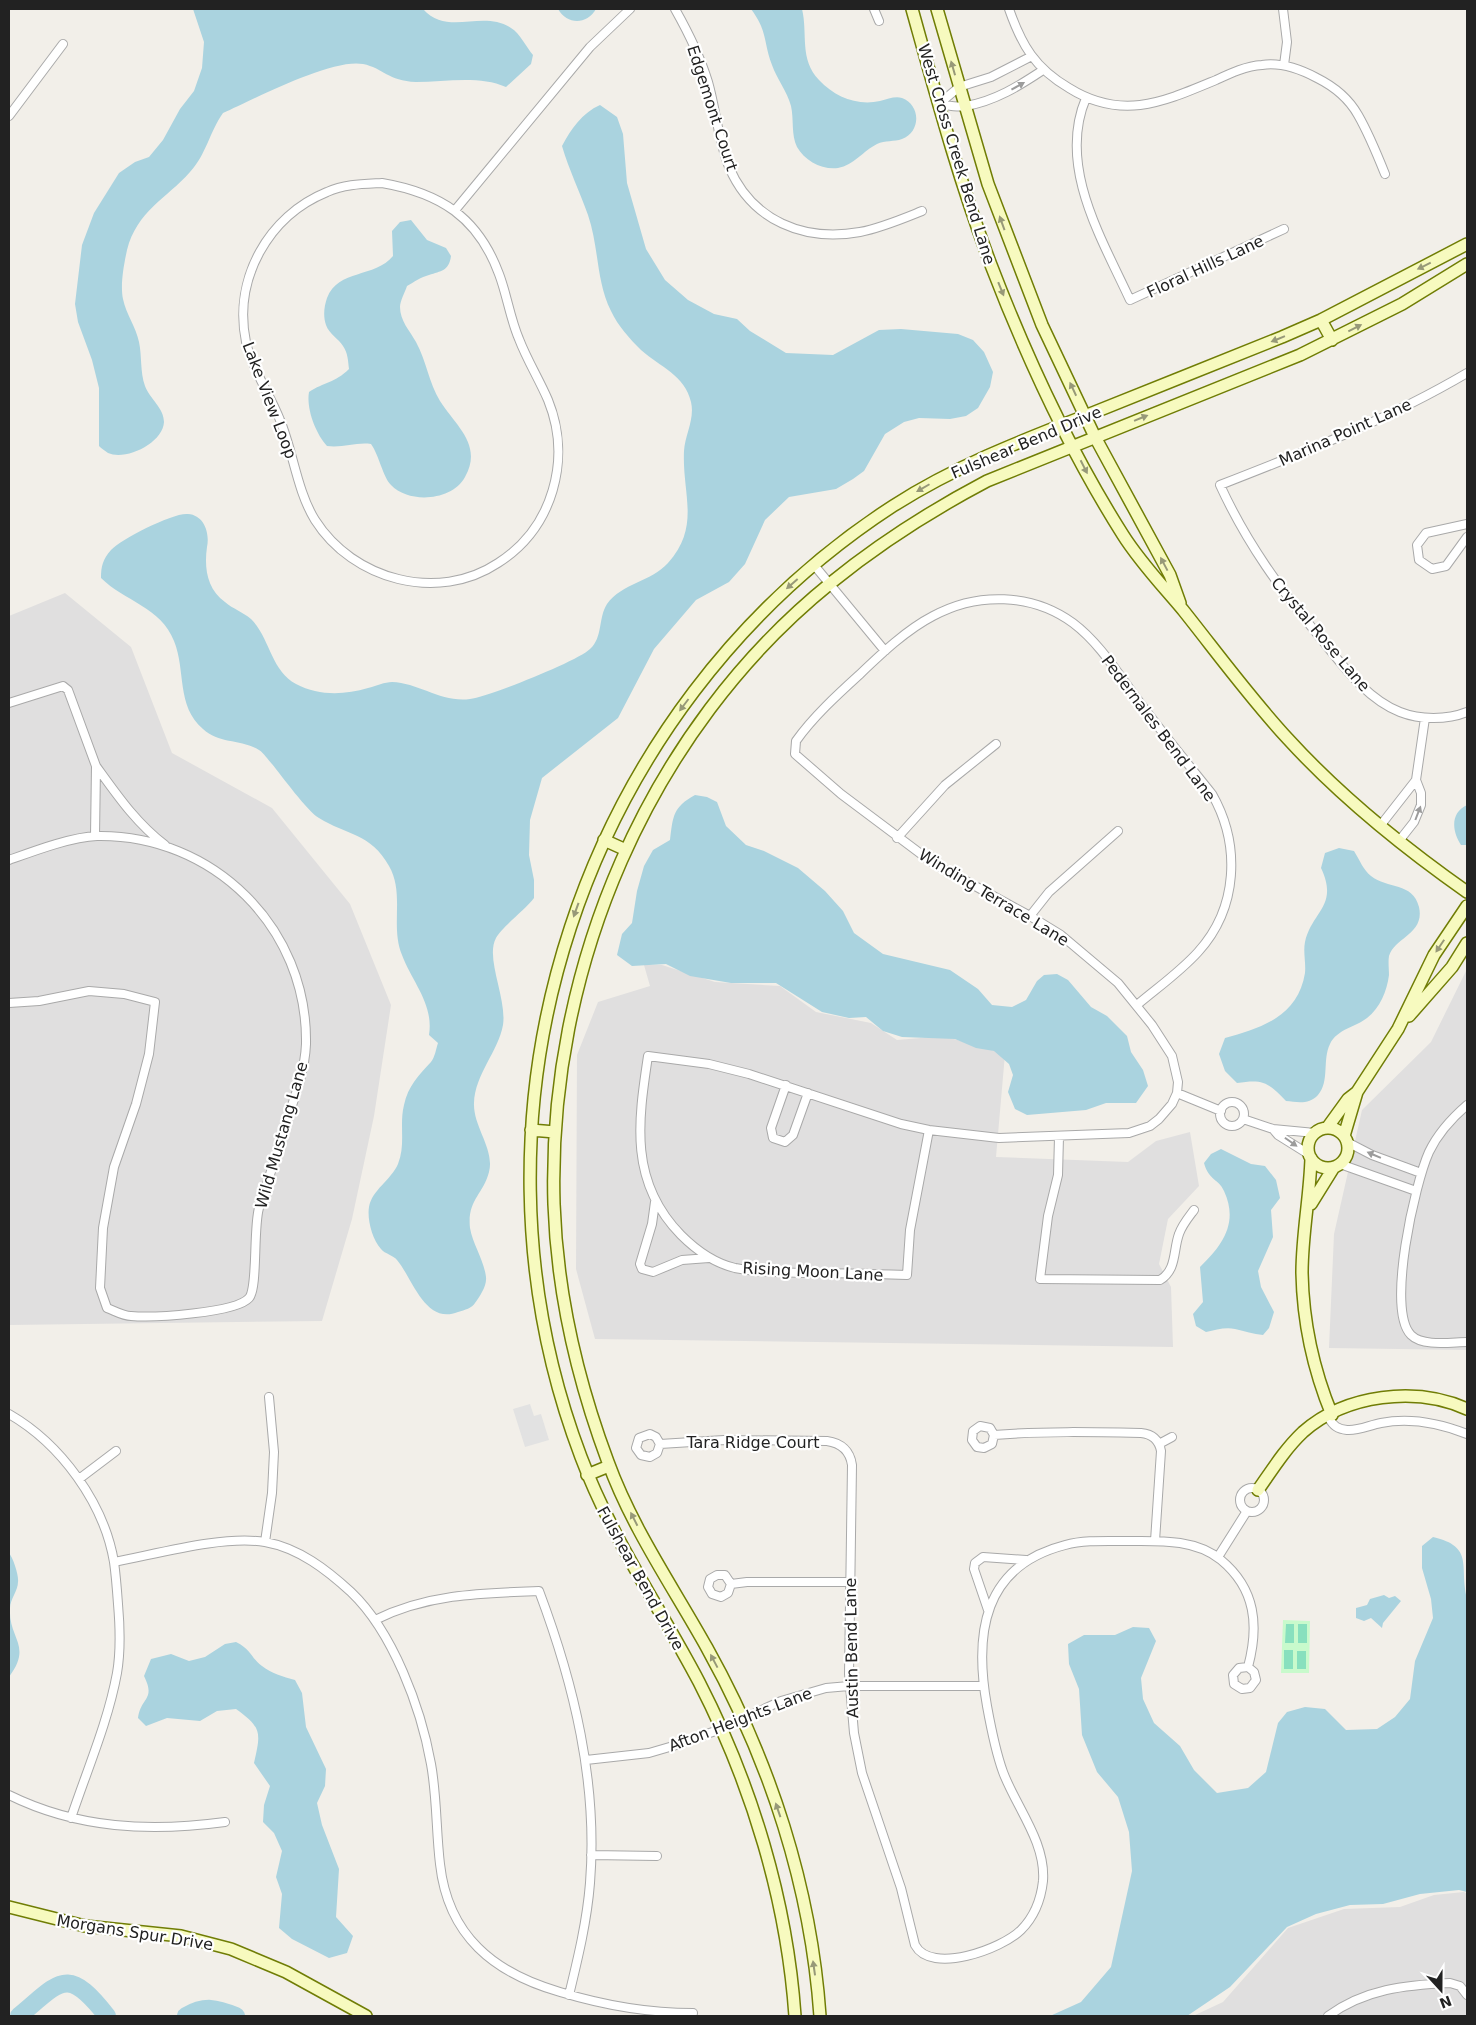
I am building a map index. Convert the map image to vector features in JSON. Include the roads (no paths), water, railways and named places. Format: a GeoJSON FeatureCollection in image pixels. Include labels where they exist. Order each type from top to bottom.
{"type":"FeatureCollection","features":[{"type":"Feature","properties":{"kind":"main road","name":"West Cross Creek Bend Lane"},"geometry":{"type":"LineString","coordinates":[[912,9],[965,191],[991,265],[1019,334],[1101,500],[1156,581],[1182,609],[1253,700],[1289,741],[1380,826],[1418,858],[1467,892]]}},
{"type":"Feature","properties":{"kind":"main road","name":"West Cross Creek Bend Lane"},"geometry":{"type":"LineString","coordinates":[[937,9],[964,107],[988,184],[1013,254],[1042,325],[1085,416],[1170,575],[1182,609]]}},
{"type":"Feature","properties":{"kind":"main road","name":"Fulshear Bend Drive"},"geometry":{"type":"LineString","coordinates":[[795,2016],[789,1959],[774,1880],[748,1795],[700,1684],[619,1544],[588,1475],[559,1393],[541,1314],[531,1222],[532,1130],[537,1069],[554,983],[568,931],[604,840],[649,755],[705,677],[754,621],[814,565],[863,526],[934,482],[981,458],[1321,320],[1467,244]]}},
{"type":"Feature","properties":{"kind":"main road","name":"Fulshear Bend Drive"},"geometry":{"type":"LineString","coordinates":[[820,2016],[809,1932],[794,1860],[771,1787],[743,1719],[707,1648],[640,1531],[609,1466],[578,1370],[563,1296],[554,1207],[555,1132],[563,1058],[574,998],[604,902],[626,850],[674,761],[720,698],[765,646],[829,584],[893,536],[966,492],[1001,475],[1332,340],[1402,304],[1467,264]]}},
{"type":"Feature","properties":{"kind":"main road"},"geometry":{"type":"LineString","coordinates":[[1321,320],[1332,340]]}},
{"type":"Feature","properties":{"kind":"main road"},"geometry":{"type":"LineString","coordinates":[[604,840],[626,850]]}},
{"type":"Feature","properties":{"kind":"main road"},"geometry":{"type":"LineString","coordinates":[[1309,1208],[1337,1165],[1347,1154],[1345,1139],[1357,1092],[1398,1029],[1434,955],[1467,906]]}},
{"type":"Feature","properties":{"kind":"main road"},"geometry":{"type":"LineString","coordinates":[[1398,1029],[1452,967],[1467,943]]}},
{"type":"Feature","properties":{"kind":"main road"},"geometry":{"type":"LineString","coordinates":[[1327,1128],[1348,1099],[1357,1092]]}},
{"type":"Feature","properties":{"kind":"main road"},"geometry":{"type":"LineString","coordinates":[[1332,1415],[1320,1387],[1306,1329],[1302,1271],[1309,1208],[1310,1156],[1308,1144],[1315,1133],[1327,1128],[1334,1129],[1345,1139]]}},
{"type":"Feature","properties":{"kind":"main road"},"geometry":{"type":"LineString","coordinates":[[532,1130],[555,1132]]}},
{"type":"Feature","properties":{"kind":"main road"},"geometry":{"type":"LineString","coordinates":[[1310,1156],[1321,1166],[1337,1165]]}},
{"type":"Feature","properties":{"kind":"main road"},"geometry":{"type":"LineString","coordinates":[[1258,1490],[1288,1448],[1304,1431],[1353,1405],[1380,1398],[1405,1396],[1435,1398],[1467,1409]]}},
{"type":"Feature","properties":{"kind":"main road"},"geometry":{"type":"LineString","coordinates":[[588,1475],[609,1466]]}},
{"type":"Feature","properties":{"kind":"main road","name":"Morgans Spur Drive"},"geometry":{"type":"LineString","coordinates":[[9,1907],[78,1925],[181,1936],[232,1949],[286,1972],[366,2016]]}},
{"type":"Feature","properties":{"kind":"street"},"geometry":{"type":"LineString","coordinates":[[456,210],[590,48],[630,9]]}},
{"type":"Feature","properties":{"kind":"street","name":"Edgemont Court"},"geometry":{"type":"LineString","coordinates":[[675,9],[696,50],[708,82],[722,146],[730,168],[751,203],[791,228],[817,234],[840,235],[863,232],[922,211]]}},
{"type":"Feature","properties":{"kind":"street"},"geometry":{"type":"LineString","coordinates":[[874,9],[879,21]]}},
{"type":"Feature","properties":{"kind":"street"},"geometry":{"type":"LineString","coordinates":[[1010,9],[1016,27],[1030,56],[1043,70],[1086,98],[1123,107],[1148,105],[1172,98],[1242,69],[1263,64],[1284,65],[1303,71],[1322,80],[1342,95],[1357,114],[1385,174]]}},
{"type":"Feature","properties":{"kind":"street"},"geometry":{"type":"LineString","coordinates":[[1283,9],[1287,42],[1284,65]]}},
{"type":"Feature","properties":{"kind":"street"},"geometry":{"type":"LineString","coordinates":[[9,116],[62,44]]}},
{"type":"Feature","properties":{"kind":"street"},"geometry":{"type":"LineString","coordinates":[[939,104],[959,87],[990,77],[1030,56]]}},
{"type":"Feature","properties":{"kind":"street"},"geometry":{"type":"LineString","coordinates":[[939,104],[964,107],[995,98],[1020,86],[1043,70]]}},
{"type":"Feature","properties":{"kind":"street","name":"Floral Hills Lane"},"geometry":{"type":"LineString","coordinates":[[1086,98],[1078,117],[1076,135],[1076,158],[1081,183],[1099,233],[1130,300],[1284,229]]}},
{"type":"Feature","properties":{"kind":"street","name":"Lake View Loop"},"geometry":{"type":"LineString","coordinates":[[382,183],[411,188],[456,210],[474,228],[489,250],[499,275],[518,337],[549,401],[556,426],[560,452],[557,478],[549,502],[537,525],[519,546],[498,563],[472,576],[448,582],[422,583],[396,579],[369,569],[342,550],[314,519],[279,418],[246,343],[245,291],[252,265],[265,241],[282,220],[303,204],[328,191],[352,184],[382,183]]}},
{"type":"Feature","properties":{"kind":"street","name":"Marina Point Lane"},"geometry":{"type":"LineString","coordinates":[[1220,485],[1320,446],[1384,417],[1467,373]]}},
{"type":"Feature","properties":{"kind":"street","name":"Crystal Rose Lane"},"geometry":{"type":"LineString","coordinates":[[1220,485],[1236,522],[1255,553],[1282,591],[1365,690],[1384,704],[1400,712],[1425,718],[1449,717],[1467,712]]}},
{"type":"Feature","properties":{"kind":"street"},"geometry":{"type":"LineString","coordinates":[[1467,524],[1426,533],[1417,545],[1419,560],[1432,569],[1446,566],[1467,537]]}},
{"type":"Feature","properties":{"kind":"street"},"geometry":{"type":"LineString","coordinates":[[814,565],[885,651]]}},
{"type":"Feature","properties":{"kind":"street","name":"Pedernales Bend Lane"},"geometry":{"type":"LineString","coordinates":[[800,760],[795,754],[795,746],[800,735],[843,690],[885,651],[930,617],[966,603],[998,599],[1030,602],[1044,607],[1072,623],[1085,634],[1212,794],[1226,824],[1232,870],[1229,894],[1221,917],[1208,940],[1197,953],[1137,1005]]}},
{"type":"Feature","properties":{"kind":"street"},"geometry":{"type":"LineString","coordinates":[[9,703],[63,686],[68,690],[96,766],[95,836]]}},
{"type":"Feature","properties":{"kind":"street"},"geometry":{"type":"LineString","coordinates":[[1399,841],[1419,814],[1421,793],[1416,780],[1425,718]]}},
{"type":"Feature","properties":{"kind":"street"},"geometry":{"type":"LineString","coordinates":[[897,838],[945,785],[996,744]]}},
{"type":"Feature","properties":{"kind":"street","name":"Winding Terrace Lane"},"geometry":{"type":"LineString","coordinates":[[800,760],[897,838],[932,863],[1030,916],[1090,957],[1118,983],[1137,1005],[1172,1056],[1176,1066],[1177,1093]]}},
{"type":"Feature","properties":{"kind":"street","name":"Wild Mustang Lane"},"geometry":{"type":"LineString","coordinates":[[96,766],[123,805],[145,829],[166,846]]}},
{"type":"Feature","properties":{"kind":"street"},"geometry":{"type":"LineString","coordinates":[[1380,826],[1416,780]]}},
{"type":"Feature","properties":{"kind":"street"},"geometry":{"type":"LineString","coordinates":[[1030,916],[1049,892],[1118,831]]}},
{"type":"Feature","properties":{"kind":"street","name":"Wild Mustang Lane"},"geometry":{"type":"LineString","coordinates":[[9,860],[44,848],[95,836],[126,837],[166,846],[198,860],[228,880],[257,906],[277,935],[293,967],[303,1006],[306,1045],[299,1084],[257,1214],[254,1241],[254,1281],[250,1297],[244,1302],[234,1308],[130,1316],[108,1308],[100,1288],[103,1228],[114,1167],[136,1104],[149,1054],[155,1002],[124,994],[89,991],[39,1001],[9,1003]]}},
{"type":"Feature","properties":{"kind":"street","name":"Rising Moon Lane"},"geometry":{"type":"LineString","coordinates":[[786,1085],[709,1064],[648,1056],[639,1131],[641,1158],[655,1202],[669,1223],[682,1236],[709,1258],[733,1267],[758,1272],[907,1275],[910,1230],[929,1130]]}},
{"type":"Feature","properties":{"kind":"street"},"geometry":{"type":"LineString","coordinates":[[808,1093],[793,1135],[784,1142],[773,1138],[771,1128],[786,1085],[877,1117],[929,1130],[999,1138],[1060,1137],[1129,1133],[1142,1130],[1160,1119],[1177,1093],[1221,1111]]}},
{"type":"Feature","properties":{"kind":"street"},"geometry":{"type":"LineString","coordinates":[[1235,1103],[1242,1107],[1243,1119],[1238,1125],[1227,1125],[1222,1120],[1221,1111],[1227,1104],[1235,1103]]}},
{"type":"Feature","properties":{"kind":"street"},"geometry":{"type":"LineString","coordinates":[[1467,1105],[1453,1117],[1437,1137],[1421,1173],[1405,1246],[1402,1308],[1404,1322],[1412,1336],[1427,1341],[1467,1342]]}},
{"type":"Feature","properties":{"kind":"street"},"geometry":{"type":"LineString","coordinates":[[1243,1119],[1273,1129],[1315,1133]]}},
{"type":"Feature","properties":{"kind":"street"},"geometry":{"type":"LineString","coordinates":[[1273,1129],[1278,1135],[1310,1156]]}},
{"type":"Feature","properties":{"kind":"street"},"geometry":{"type":"LineString","coordinates":[[1060,1137],[1058,1175],[1048,1216],[1040,1279],[1160,1280],[1170,1271],[1178,1235],[1183,1223],[1194,1210]]}},
{"type":"Feature","properties":{"kind":"street"},"geometry":{"type":"LineString","coordinates":[[1345,1139],[1372,1155],[1421,1173]]}},
{"type":"Feature","properties":{"kind":"street"},"geometry":{"type":"LineString","coordinates":[[1337,1165],[1416,1191]]}},
{"type":"Feature","properties":{"kind":"street"},"geometry":{"type":"LineString","coordinates":[[655,1202],[652,1224],[640,1264],[642,1269],[653,1272],[682,1260],[709,1258]]}},
{"type":"Feature","properties":{"kind":"street"},"geometry":{"type":"LineString","coordinates":[[265,1542],[272,1493],[274,1452],[269,1396]]}},
{"type":"Feature","properties":{"kind":"street"},"geometry":{"type":"LineString","coordinates":[[9,1414],[38,1435],[79,1480],[101,1522],[114,1562],[120,1625],[117,1672],[111,1700],[71,1818]]}},
{"type":"Feature","properties":{"kind":"street"},"geometry":{"type":"LineString","coordinates":[[1332,1415],[1329,1418],[1332,1424],[1340,1429],[1350,1430],[1403,1420],[1428,1422],[1467,1434]]}},
{"type":"Feature","properties":{"kind":"street"},"geometry":{"type":"LineString","coordinates":[[994,1436],[1044,1432],[1141,1433],[1151,1435],[1159,1444],[1161,1454],[1155,1541]]}},
{"type":"Feature","properties":{"kind":"street"},"geometry":{"type":"LineString","coordinates":[[1159,1444],[1172,1437]]}},
{"type":"Feature","properties":{"kind":"street","name":"Tara Ridge Court"},"geometry":{"type":"LineString","coordinates":[[660,1444],[716,1440],[827,1441],[839,1444],[845,1448]]}},
{"type":"Feature","properties":{"kind":"street","name":"Austin Bend Lane"},"geometry":{"type":"LineString","coordinates":[[845,1448],[852,1465],[849,1686],[856,1745],[862,1773],[898,1880],[915,1945],[925,1956],[936,1959],[975,1954],[1003,1944],[1027,1923],[1041,1895],[1043,1874],[1040,1852],[1002,1771],[994,1742],[984,1686]]}},
{"type":"Feature","properties":{"kind":"street"},"geometry":{"type":"LineString","coordinates":[[79,1480],[116,1451]]}},
{"type":"Feature","properties":{"kind":"street"},"geometry":{"type":"LineString","coordinates":[[1249,1489],[1258,1490],[1264,1497],[1263,1506],[1255,1512],[1247,1511],[1241,1505],[1242,1495],[1249,1489]]}},
{"type":"Feature","properties":{"kind":"street"},"geometry":{"type":"LineString","coordinates":[[1218,1557],[1247,1511]]}},
{"type":"Feature","properties":{"kind":"street"},"geometry":{"type":"LineString","coordinates":[[988,1610],[974,1569],[977,1561],[983,1557],[1010,1561],[1028,1560],[1071,1543],[1155,1541],[1191,1545],[1218,1557],[1239,1579],[1250,1602],[1255,1630],[1248,1667]]}},
{"type":"Feature","properties":{"kind":"street"},"geometry":{"type":"LineString","coordinates":[[114,1562],[223,1543],[265,1542],[305,1557],[326,1570],[361,1602],[375,1620],[403,1677],[425,1736],[432,1765],[440,1866],[446,1895],[454,1915],[466,1935],[483,1954],[503,1969],[527,1982],[569,1995],[645,2010],[693,2013]]}},
{"type":"Feature","properties":{"kind":"street"},"geometry":{"type":"LineString","coordinates":[[984,1686],[982,1646],[988,1610],[1004,1582],[1028,1560]]}},
{"type":"Feature","properties":{"kind":"street"},"geometry":{"type":"LineString","coordinates":[[731,1584],[760,1581],[849,1582]]}},
{"type":"Feature","properties":{"kind":"street"},"geometry":{"type":"LineString","coordinates":[[375,1620],[400,1608],[426,1600],[477,1593],[539,1591],[567,1674],[586,1760],[590,1798],[587,1913],[569,1995]]}},
{"type":"Feature","properties":{"kind":"street","name":"Afton Heights Lane"},"geometry":{"type":"LineString","coordinates":[[586,1760],[649,1753],[721,1729],[802,1694],[849,1686],[984,1686]]}},
{"type":"Feature","properties":{"kind":"street"},"geometry":{"type":"LineString","coordinates":[[9,1795],[29,1805],[71,1818],[110,1826],[153,1829],[224,1822]]}},
{"type":"Feature","properties":{"kind":"street"},"geometry":{"type":"LineString","coordinates":[[590,1855],[657,1856]]}},
{"type":"Feature","properties":{"kind":"street"},"geometry":{"type":"LineString","coordinates":[[1328,2016],[1356,1999],[1385,1989],[1450,1983],[1460,1986],[1467,1995]]}},
{"type":"Feature","properties":{"kind":"water"},"geometry":{"type":"Polygon","coordinates":[[[193,9],[423,9],[433,17],[443,21],[489,21],[500,23],[514,30],[533,55],[531,64],[506,87],[496,83],[473,80],[407,81],[392,77],[370,66],[349,64],[313,73],[223,113],[195,165],[181,182],[145,215],[138,225],[127,250],[122,281],[123,299],[139,342],[145,386],[162,412],[164,422],[162,430],[151,443],[133,452],[116,455],[108,453],[99,446],[99,388],[92,360],[78,322],[75,304],[82,245],[94,213],[119,173],[135,162],[149,157],[163,140],[180,109],[194,91],[202,68],[204,42],[193,9]]]}},
{"type":"Feature","properties":{"kind":"water"},"geometry":{"type":"Polygon","coordinates":[[[558,9],[596,9],[588,18],[577,21],[566,18],[558,9]]]}},
{"type":"Feature","properties":{"kind":"water"},"geometry":{"type":"Polygon","coordinates":[[[751,9],[802,9],[806,55],[813,72],[819,80],[832,91],[855,101],[871,102],[899,97],[908,101],[913,106],[916,118],[913,131],[902,139],[877,144],[854,161],[838,168],[826,168],[809,160],[800,152],[795,142],[792,111],[789,101],[769,57],[763,30],[751,9]]]}},
{"type":"Feature","properties":{"kind":"water"},"geometry":{"type":"Polygon","coordinates":[[[600,105],[617,117],[623,134],[627,183],[646,249],[665,280],[688,300],[714,314],[737,319],[750,331],[786,353],[833,355],[879,330],[901,329],[958,334],[973,340],[984,352],[993,372],[990,387],[978,408],[966,416],[950,419],[919,418],[904,422],[885,434],[864,471],[853,479],[836,489],[789,497],[765,520],[745,564],[729,582],[696,600],[654,649],[618,718],[542,778],[530,820],[529,855],[534,880],[534,898],[499,934],[493,946],[494,967],[502,1003],[503,1025],[475,1092],[475,1112],[487,1146],[490,1163],[486,1180],[473,1204],[470,1228],[485,1271],[485,1284],[481,1294],[472,1306],[468,1309],[447,1314],[437,1312],[428,1306],[397,1260],[381,1249],[371,1229],[369,1217],[369,1207],[374,1195],[398,1164],[402,1149],[403,1112],[408,1092],[414,1081],[432,1060],[438,1043],[429,1035],[430,1024],[425,1003],[402,955],[397,933],[396,888],[389,866],[382,855],[366,841],[329,824],[314,814],[261,751],[245,744],[209,734],[194,720],[185,699],[178,652],[168,629],[151,612],[110,586],[101,578],[101,570],[104,560],[111,550],[136,533],[171,517],[188,514],[194,515],[202,521],[207,531],[206,563],[208,577],[214,591],[228,604],[251,619],[263,635],[281,671],[288,678],[296,684],[314,691],[350,692],[392,682],[402,683],[440,696],[470,699],[532,678],[569,662],[590,649],[597,639],[602,615],[607,604],[620,591],[653,574],[668,563],[684,536],[688,509],[684,451],[692,415],[688,393],[678,378],[648,356],[624,332],[606,300],[592,227],[562,146],[578,122],[588,112],[600,105]]]}},
{"type":"Feature","properties":{"kind":"water"},"geometry":{"type":"Polygon","coordinates":[[[411,220],[427,240],[446,248],[451,256],[444,270],[423,277],[407,286],[401,302],[400,312],[403,321],[416,342],[436,394],[465,436],[471,455],[470,466],[459,485],[441,495],[430,497],[408,495],[391,485],[371,444],[327,446],[319,435],[313,421],[308,399],[309,392],[334,380],[349,369],[345,349],[329,331],[325,322],[325,305],[332,289],[339,282],[377,268],[385,263],[393,256],[392,231],[400,222],[411,220]]]}},
{"type":"Feature","properties":{"kind":"water"},"geometry":{"type":"Polygon","coordinates":[[[695,795],[707,797],[717,802],[726,826],[746,845],[764,851],[798,868],[825,891],[843,911],[854,933],[883,954],[950,970],[978,989],[992,1005],[1012,1007],[1026,1000],[1037,981],[1044,975],[1057,974],[1068,980],[1091,1007],[1107,1016],[1127,1036],[1131,1052],[1143,1070],[1148,1086],[1136,1103],[1106,1103],[1086,1110],[1027,1115],[1015,1109],[1008,1092],[1013,1075],[1009,1064],[994,1051],[976,1048],[955,1039],[902,1037],[883,1031],[866,1017],[849,1018],[822,1012],[776,983],[731,983],[690,976],[666,964],[632,966],[617,955],[622,934],[632,923],[637,891],[644,866],[653,850],[670,840],[673,818],[678,808],[695,795]]]}},
{"type":"Feature","properties":{"kind":"water"},"geometry":{"type":"Polygon","coordinates":[[[1467,805],[1467,845],[1461,845],[1454,828],[1454,823],[1455,817],[1461,808],[1467,805]]]}},
{"type":"Feature","properties":{"kind":"water"},"geometry":{"type":"Polygon","coordinates":[[[1339,848],[1354,851],[1366,871],[1377,880],[1411,893],[1416,899],[1420,916],[1414,929],[1397,944],[1389,956],[1387,987],[1376,1009],[1363,1021],[1337,1035],[1330,1044],[1326,1057],[1324,1083],[1318,1095],[1307,1102],[1286,1101],[1264,1083],[1253,1081],[1237,1083],[1225,1071],[1219,1054],[1225,1038],[1265,1024],[1286,1010],[1295,1000],[1305,973],[1304,950],[1308,931],[1326,900],[1326,881],[1321,868],[1325,853],[1339,848]]]}},
{"type":"Feature","properties":{"kind":"water"},"geometry":{"type":"Polygon","coordinates":[[[1221,1149],[1251,1164],[1265,1166],[1276,1180],[1280,1198],[1271,1210],[1273,1237],[1258,1271],[1261,1287],[1274,1312],[1269,1328],[1263,1335],[1231,1328],[1206,1332],[1196,1326],[1193,1314],[1203,1302],[1200,1267],[1215,1251],[1229,1224],[1230,1213],[1224,1191],[1211,1177],[1204,1163],[1211,1154],[1221,1149]]]}},
{"type":"Feature","properties":{"kind":"water"},"geometry":{"type":"Polygon","coordinates":[[[1433,1537],[1455,1546],[1460,1552],[1463,1559],[1467,1598],[1467,1892],[1459,1890],[1420,1894],[1383,1904],[1350,1905],[1316,1914],[1287,1927],[1230,1987],[1187,2016],[1050,2016],[1081,2002],[1111,1967],[1132,1871],[1129,1832],[1118,1797],[1097,1772],[1082,1735],[1079,1689],[1069,1664],[1068,1644],[1084,1635],[1115,1635],[1133,1627],[1149,1628],[1156,1641],[1141,1678],[1143,1699],[1154,1723],[1180,1746],[1194,1770],[1217,1793],[1248,1788],[1266,1772],[1278,1723],[1287,1712],[1305,1707],[1325,1709],[1346,1730],[1377,1729],[1395,1717],[1410,1699],[1415,1661],[1433,1618],[1431,1599],[1422,1568],[1422,1546],[1433,1537]]]}},
{"type":"Feature","properties":{"kind":"water"},"geometry":{"type":"Polygon","coordinates":[[[9,1553],[18,1579],[18,1585],[11,1601],[10,1619],[18,1642],[19,1657],[9,1677],[9,1553]]]}},
{"type":"Feature","properties":{"kind":"water"},"geometry":{"type":"Polygon","coordinates":[[[1384,1595],[1389,1598],[1395,1596],[1401,1601],[1383,1623],[1382,1628],[1371,1618],[1364,1621],[1356,1618],[1356,1608],[1367,1605],[1370,1599],[1384,1595]]]}},
{"type":"Feature","properties":{"kind":"water"},"geometry":{"type":"Polygon","coordinates":[[[236,1642],[245,1648],[258,1663],[277,1674],[295,1680],[302,1693],[306,1727],[326,1769],[325,1786],[317,1803],[322,1825],[339,1869],[336,1917],[353,1936],[347,1953],[329,1958],[292,1939],[279,1928],[282,1894],[276,1877],[282,1851],[274,1833],[263,1822],[264,1805],[270,1786],[254,1763],[258,1737],[255,1726],[251,1721],[236,1709],[217,1711],[200,1721],[167,1718],[146,1726],[138,1718],[149,1690],[144,1676],[151,1659],[171,1654],[189,1661],[205,1657],[225,1644],[236,1642]]]}},
{"type":"Feature","properties":{"kind":"waterway"},"geometry":{"type":"LineString","coordinates":[[19,2016],[45,1994],[55,1987],[64,1984],[73,1984],[82,1990],[107,2016]]}},
{"type":"Feature","properties":{"kind":"waterway"},"geometry":{"type":"LineString","coordinates":[[186,2016],[205,2009],[222,2011],[236,2016]]}}]}
